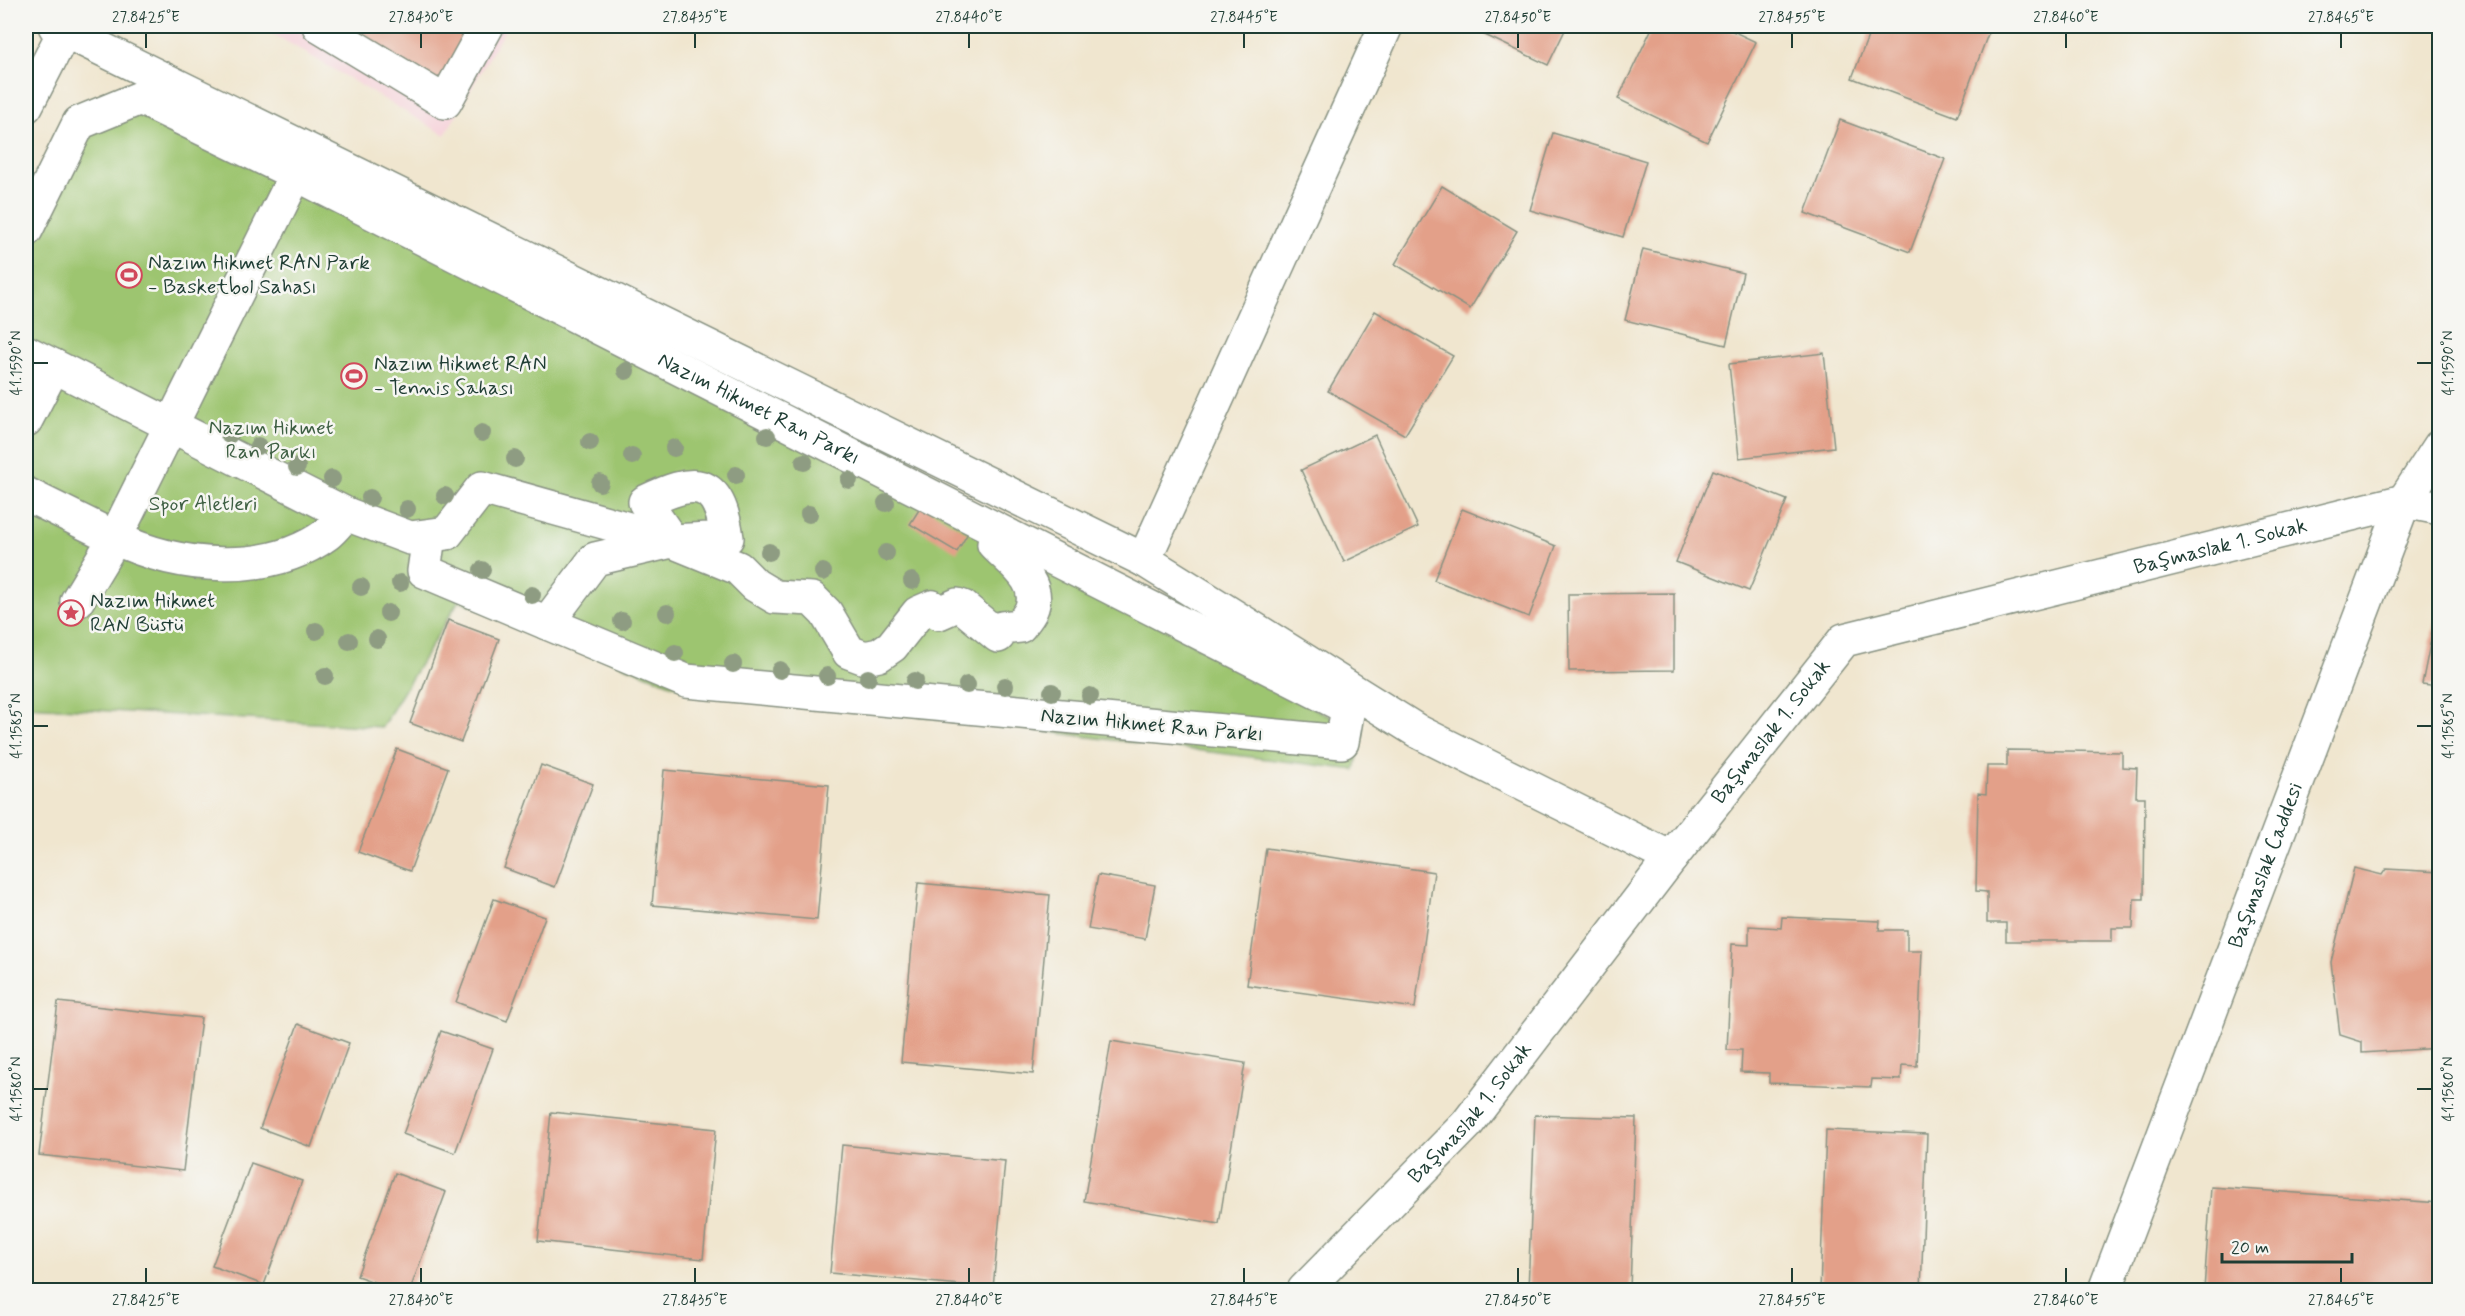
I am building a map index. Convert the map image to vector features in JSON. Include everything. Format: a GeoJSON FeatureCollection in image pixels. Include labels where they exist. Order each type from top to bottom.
{"type":"FeatureCollection","features":[{"type":"Feature","properties":{"kind":"street"},"geometry":{"type":"LineString","coordinates":[[319,26],[445,102],[487,26]]}},
{"type":"Feature","properties":{"kind":"street"},"geometry":{"type":"LineString","coordinates":[[1144,560],[1386,26]]}},
{"type":"Feature","properties":{"kind":"street"},"geometry":{"type":"LineString","coordinates":[[26,106],[64,27],[1144,560],[1419,732],[1671,858]]}},
{"type":"Feature","properties":{"kind":"street","name":"Nazım Hikmet Ran Parkı"},"geometry":{"type":"LineString","coordinates":[[26,230],[79,123],[140,98],[296,174],[1348,708],[1342,742],[686,681],[424,571],[429,536]]}},
{"type":"Feature","properties":{"kind":"street"},"geometry":{"type":"LineString","coordinates":[[77,601],[115,538],[172,424],[212,358],[296,174]]}},
{"type":"Feature","properties":{"kind":"street"},"geometry":{"type":"LineString","coordinates":[[26,420],[40,359],[119,393],[172,424],[346,514],[410,538],[447,533],[482,488],[672,541],[738,567],[755,585],[775,597],[812,599],[826,612],[849,652],[865,658],[886,651],[918,612],[932,608],[939,612],[957,605],[963,607],[998,636],[1002,628],[1020,626],[1032,610],[1034,595],[1025,573],[994,544],[997,531]]}},
{"type":"Feature","properties":{"kind":"street","name":"Başmaslak Caddesi"},"geometry":{"type":"LineString","coordinates":[[2105,1290],[2404,501],[2439,446]]}},
{"type":"Feature","properties":{"kind":"street"},"geometry":{"type":"LineString","coordinates":[[26,494],[115,538],[158,555],[188,562],[252,562],[270,558],[308,545],[328,533],[346,514]]}},
{"type":"Feature","properties":{"kind":"street","name":"Başmaslak 1. Sokak"},"geometry":{"type":"LineString","coordinates":[[1304,1290],[1467,1124],[1671,858],[1844,640],[2404,501],[2439,508]]}},
{"type":"Feature","properties":{"kind":"street"},"geometry":{"type":"LineString","coordinates":[[547,623],[595,559],[672,541]]}},
{"type":"Feature","properties":{"kind":"shaded area"},"geometry":{"type":"Polygon","coordinates":[[[260,26],[507,26],[445,135],[260,26]]]}},
{"type":"Feature","properties":{"kind":"green space","name":"Nazım Hikmet Ran Parkı"},"geometry":{"type":"Polygon","coordinates":[[[146,104],[612,334],[1362,734],[1355,770],[673,685],[459,600],[382,727],[26,706],[26,239],[82,128],[146,104]]]}},
{"type":"Feature","properties":{"kind":"building"},"geometry":{"type":"Polygon","coordinates":[[[340,26],[449,26],[468,36],[440,84],[340,26]]]}},
{"type":"Feature","properties":{"kind":"building"},"geometry":{"type":"Polygon","coordinates":[[[1466,26],[1567,26],[1548,65],[1466,26]]]}},
{"type":"Feature","properties":{"kind":"building"},"geometry":{"type":"Polygon","coordinates":[[[1653,26],[1722,26],[1756,42],[1707,142],[1618,99],[1653,26]]]}},
{"type":"Feature","properties":{"kind":"building"},"geometry":{"type":"Polygon","coordinates":[[[1872,26],[1991,26],[1957,117],[1852,78],[1872,26]]]}},
{"type":"Feature","properties":{"kind":"building"},"geometry":{"type":"Polygon","coordinates":[[[1840,120],[1945,159],[1910,252],[1805,213],[1840,120]]]}},
{"type":"Feature","properties":{"kind":"building"},"geometry":{"type":"Polygon","coordinates":[[[1553,133],[1646,161],[1623,237],[1530,210],[1553,133]]]}},
{"type":"Feature","properties":{"kind":"building"},"geometry":{"type":"Polygon","coordinates":[[[1442,186],[1517,231],[1470,309],[1395,264],[1442,186]]]}},
{"type":"Feature","properties":{"kind":"building"},"geometry":{"type":"Polygon","coordinates":[[[1643,249],[1743,273],[1726,345],[1625,320],[1643,249]]]}},
{"type":"Feature","properties":{"kind":"building"},"geometry":{"type":"Polygon","coordinates":[[[1375,311],[1453,356],[1405,435],[1328,391],[1375,311]]]}},
{"type":"Feature","properties":{"kind":"building"},"geometry":{"type":"Polygon","coordinates":[[[1824,353],[1834,447],[1739,458],[1729,364],[1824,353]]]}},
{"type":"Feature","properties":{"kind":"building"},"geometry":{"type":"Polygon","coordinates":[[[1375,435],[1418,527],[1344,562],[1301,470],[1375,435]]]}},
{"type":"Feature","properties":{"kind":"building"},"geometry":{"type":"Polygon","coordinates":[[[1713,470],[1787,500],[1749,591],[1676,562],[1713,470]]]}},
{"type":"Feature","properties":{"kind":"building"},"geometry":{"type":"Polygon","coordinates":[[[922,505],[968,533],[957,552],[910,524],[922,505]]]}},
{"type":"Feature","properties":{"kind":"building"},"geometry":{"type":"Polygon","coordinates":[[[1462,509],[1556,546],[1529,617],[1434,580],[1462,509]]]}},
{"type":"Feature","properties":{"kind":"building"},"geometry":{"type":"Polygon","coordinates":[[[1674,593],[1674,670],[1569,671],[1568,594],[1674,593]]]}},
{"type":"Feature","properties":{"kind":"building"},"geometry":{"type":"Polygon","coordinates":[[[2438,604],[2440,604],[2440,686],[2422,684],[2438,604]]]}},
{"type":"Feature","properties":{"kind":"building"},"geometry":{"type":"Polygon","coordinates":[[[448,620],[499,639],[461,742],[410,723],[448,620]]]}},
{"type":"Feature","properties":{"kind":"building"},"geometry":{"type":"Polygon","coordinates":[[[397,749],[448,768],[410,871],[358,852],[397,749]]]}},
{"type":"Feature","properties":{"kind":"building"},"geometry":{"type":"Polygon","coordinates":[[[2007,750],[2122,752],[2122,767],[2137,768],[2136,797],[2145,797],[2144,899],[2134,899],[2133,928],[2112,928],[2112,941],[2006,941],[2006,923],[1987,923],[1987,892],[1976,891],[1978,793],[1986,794],[1987,766],[2007,766],[2007,750]]]}},
{"type":"Feature","properties":{"kind":"building"},"geometry":{"type":"Polygon","coordinates":[[[541,765],[593,784],[555,887],[504,868],[541,765]]]}},
{"type":"Feature","properties":{"kind":"building"},"geometry":{"type":"Polygon","coordinates":[[[664,770],[829,785],[817,920],[652,905],[664,770]]]}},
{"type":"Feature","properties":{"kind":"building"},"geometry":{"type":"Polygon","coordinates":[[[1266,848],[1434,872],[1415,1008],[1247,985],[1266,848]]]}},
{"type":"Feature","properties":{"kind":"building"},"geometry":{"type":"Polygon","coordinates":[[[2354,868],[2382,875],[2386,869],[2440,872],[2440,1048],[2362,1053],[2362,1042],[2340,1035],[2331,962],[2354,868]]]}},
{"type":"Feature","properties":{"kind":"building"},"geometry":{"type":"Polygon","coordinates":[[[1098,875],[1155,885],[1145,939],[1088,929],[1098,875]]]}},
{"type":"Feature","properties":{"kind":"building"},"geometry":{"type":"Polygon","coordinates":[[[918,883],[1050,895],[1033,1074],[901,1062],[918,883]]]}},
{"type":"Feature","properties":{"kind":"building"},"geometry":{"type":"Polygon","coordinates":[[[494,899],[545,917],[507,1021],[456,1002],[494,899]]]}},
{"type":"Feature","properties":{"kind":"building"},"geometry":{"type":"Polygon","coordinates":[[[1782,917],[1880,921],[1879,930],[1907,930],[1907,951],[1922,951],[1917,1066],[1902,1065],[1901,1080],[1872,1079],[1871,1087],[1769,1083],[1769,1073],[1741,1072],[1742,1050],[1727,1050],[1732,944],[1749,945],[1749,926],[1781,928],[1782,917]]]}},
{"type":"Feature","properties":{"kind":"building"},"geometry":{"type":"Polygon","coordinates":[[[58,1002],[201,1018],[183,1171],[39,1155],[58,1002]]]}},
{"type":"Feature","properties":{"kind":"building"},"geometry":{"type":"Polygon","coordinates":[[[298,1024],[349,1043],[311,1147],[260,1128],[298,1024]]]}},
{"type":"Feature","properties":{"kind":"building"},"geometry":{"type":"Polygon","coordinates":[[[441,1031],[493,1049],[455,1153],[403,1134],[441,1031]]]}},
{"type":"Feature","properties":{"kind":"building"},"geometry":{"type":"Polygon","coordinates":[[[1111,1041],[1245,1063],[1219,1224],[1084,1201],[1111,1041]]]}},
{"type":"Feature","properties":{"kind":"building"},"geometry":{"type":"Polygon","coordinates":[[[551,1112],[716,1129],[703,1259],[538,1241],[551,1112]]]}},
{"type":"Feature","properties":{"kind":"building"},"geometry":{"type":"Polygon","coordinates":[[[1535,1115],[1636,1118],[1630,1290],[1528,1290],[1535,1115]]]}},
{"type":"Feature","properties":{"kind":"building"},"geometry":{"type":"Polygon","coordinates":[[[1826,1130],[1927,1134],[1921,1290],[1820,1290],[1826,1130]]]}},
{"type":"Feature","properties":{"kind":"building"},"geometry":{"type":"Polygon","coordinates":[[[842,1145],[1005,1161],[993,1288],[830,1273],[842,1145]]]}},
{"type":"Feature","properties":{"kind":"building"},"geometry":{"type":"Polygon","coordinates":[[[251,1163],[302,1181],[264,1285],[212,1266],[251,1163]]]}},
{"type":"Feature","properties":{"kind":"building"},"geometry":{"type":"Polygon","coordinates":[[[395,1173],[446,1192],[410,1290],[397,1290],[357,1276],[395,1173]]]}},
{"type":"Feature","properties":{"kind":"building"},"geometry":{"type":"Polygon","coordinates":[[[2211,1187],[2440,1203],[2440,1290],[2204,1290],[2211,1187]]]}},
{"type":"Feature","properties":{"kind":"place","name":"Nazım Hikmet RAN Park - Basketbol Sahası"},"geometry":{"type":"Point","coordinates":[129,275]}},
{"type":"Feature","properties":{"kind":"place","name":"Nazım Hikmet RAN - Tennis Sahası"},"geometry":{"type":"Point","coordinates":[354,376]}},
{"type":"Feature","properties":{"kind":"place","name":"Nazım Hikmet RAN Büstü"},"geometry":{"type":"Point","coordinates":[71,613]}},
{"type":"Feature","properties":{"kind":"park label","name":"Spor Aletleri"},"geometry":{"type":"Point","coordinates":[203,504]}}]}
